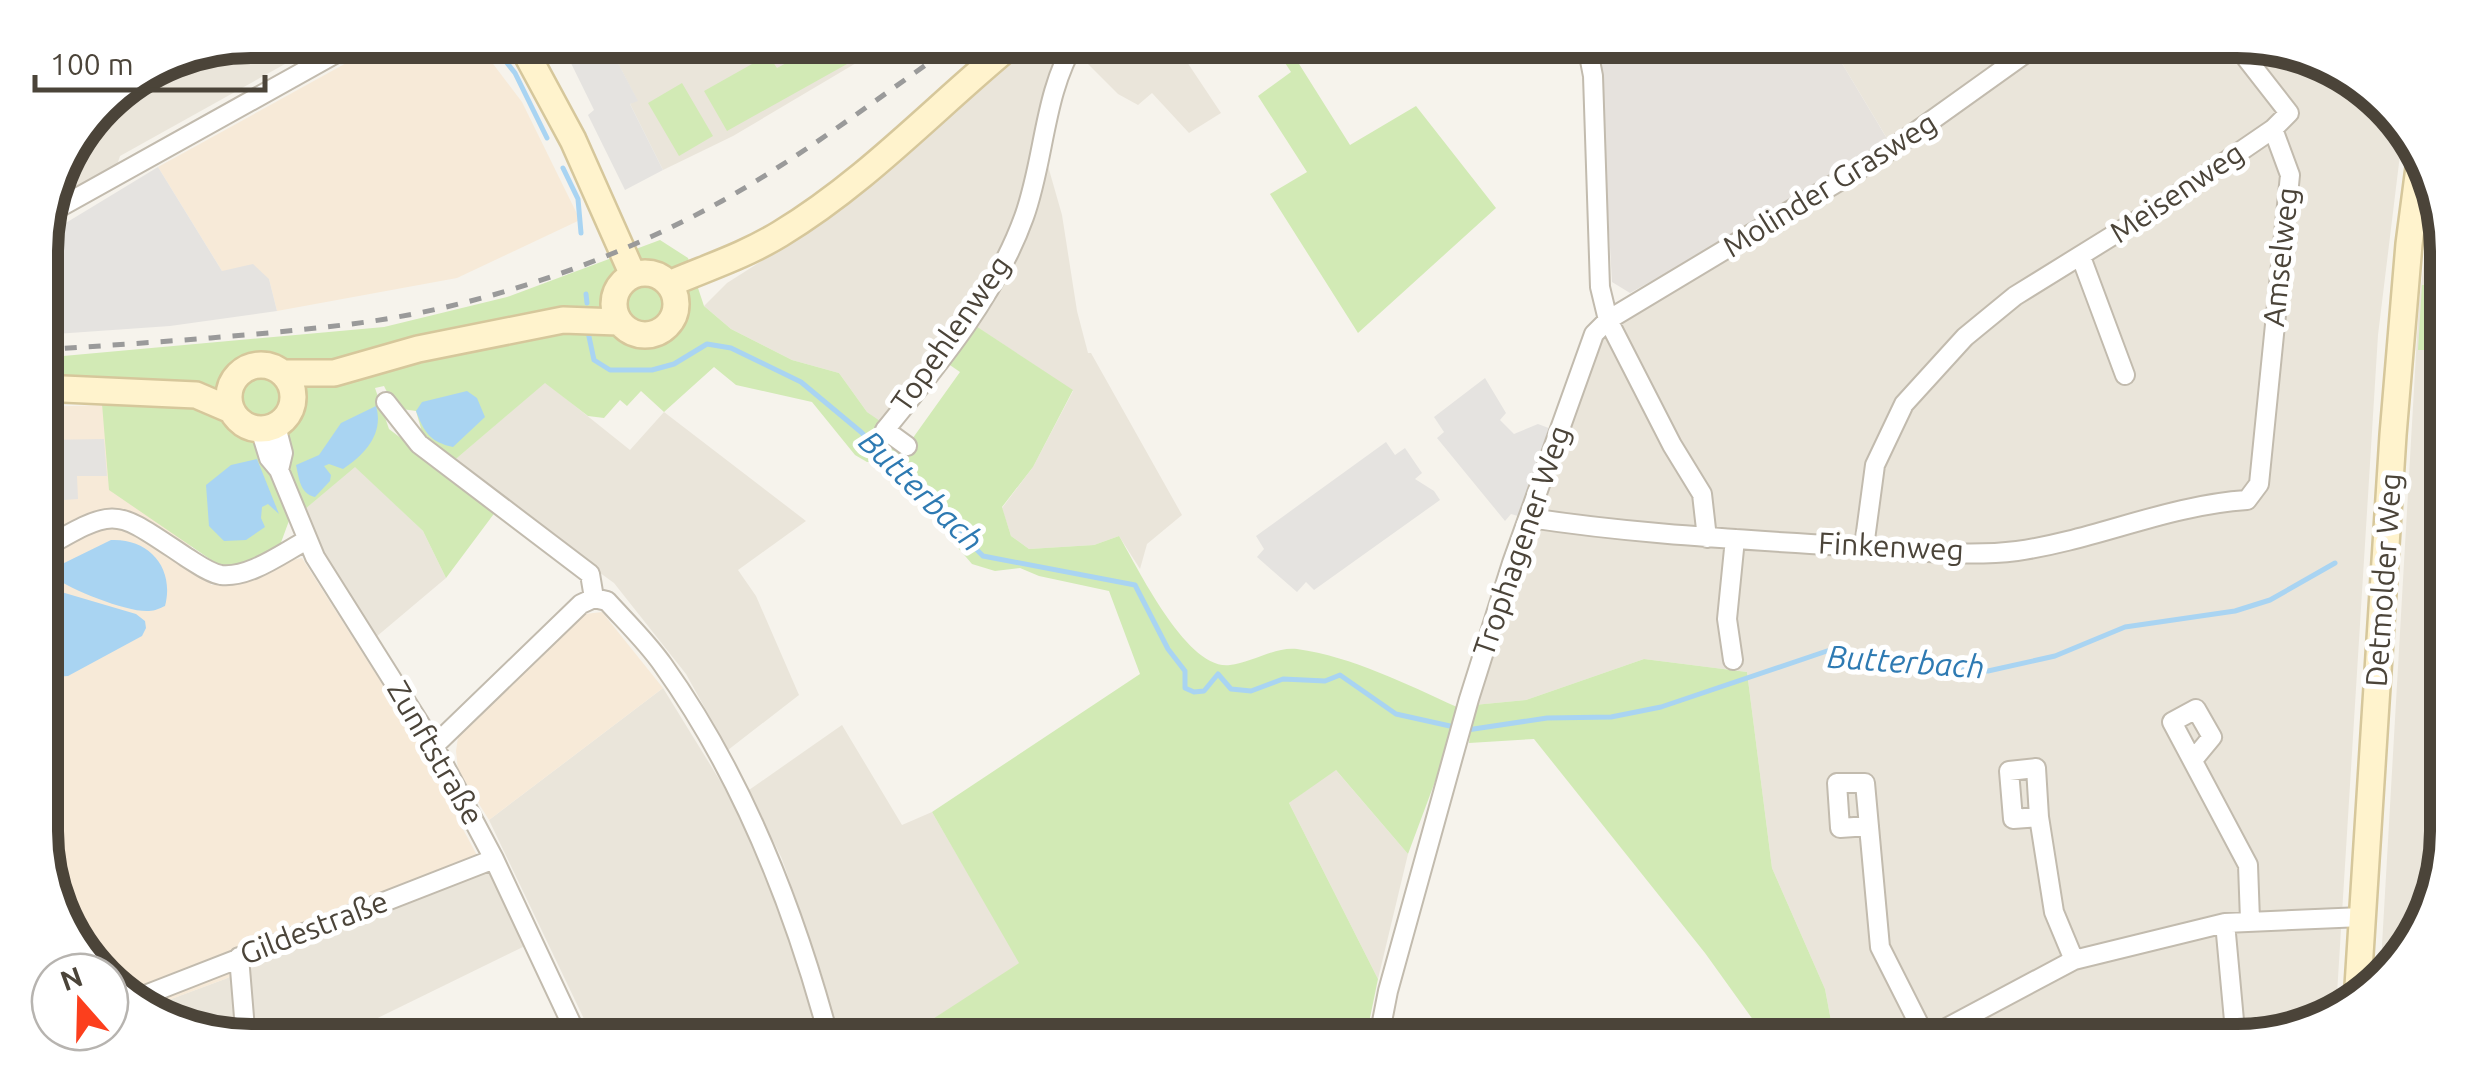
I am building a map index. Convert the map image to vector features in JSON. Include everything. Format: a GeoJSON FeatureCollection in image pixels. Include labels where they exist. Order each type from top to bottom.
{"type":"FeatureCollection","features":[{"type":"Feature","properties":{"kind":"street"},"geometry":{"type":"LineString","coordinates":[[63,205],[328,58]]}},
{"type":"Feature","properties":{"kind":"street"},"geometry":{"type":"LineString","coordinates":[[529,58],[573,140],[633,275]]}},
{"type":"Feature","properties":{"kind":"street"},"geometry":{"type":"LineString","coordinates":[[668,284],[719,266],[780,234],[842,191],[996,58]]}},
{"type":"Feature","properties":{"kind":"street","name":"Topehlenweg"},"geometry":{"type":"LineString","coordinates":[[907,446],[885,430],[969,318],[1008,257],[1042,157],[1050,103],[1065,58]]}},
{"type":"Feature","properties":{"kind":"street"},"geometry":{"type":"LineString","coordinates":[[1590,58],[1594,76],[1600,287],[1608,320],[1672,445],[1702,494],[1706,538]]}},
{"type":"Feature","properties":{"kind":"street","name":"Molinder Grasweg"},"geometry":{"type":"LineString","coordinates":[[1608,320],[1886,154],[2019,58]]}},
{"type":"Feature","properties":{"kind":"street","name":"Amselweg"},"geometry":{"type":"LineString","coordinates":[[2246,58],[2289,113],[2272,129],[2290,175],[2259,484],[2247,500]]}},
{"type":"Feature","properties":{"kind":"street","name":"Meisenweg"},"geometry":{"type":"LineString","coordinates":[[1864,547],[1875,465],[1904,404],[1965,337],[2015,296],[2081,257],[2272,129]]}},
{"type":"Feature","properties":{"kind":"street","name":"Detmolder Weg"},"geometry":{"type":"LineString","coordinates":[[2358,982],[2393,435],[2408,244],[2417,180]]}},
{"type":"Feature","properties":{"kind":"street","name":"Meisenweg"},"geometry":{"type":"LineString","coordinates":[[2081,257],[2126,375]]}},
{"type":"Feature","properties":{"kind":"street"},"geometry":{"type":"LineString","coordinates":[[614,295],[618,322],[632,334],[650,336],[667,327],[676,310],[719,266]]}},
{"type":"Feature","properties":{"kind":"street"},"geometry":{"type":"LineString","coordinates":[[563,320],[614,295],[624,280],[633,275],[656,275],[668,284],[675,296],[676,310]]}},
{"type":"Feature","properties":{"kind":"street"},"geometry":{"type":"LineString","coordinates":[[231,410],[229,390],[233,380],[256,365],[283,373],[334,372],[418,349],[563,320],[618,322]]}},
{"type":"Feature","properties":{"kind":"street","name":"Trophagener Weg"},"geometry":{"type":"LineString","coordinates":[[1382,1024],[1469,699],[1594,334],[1608,320]]}},
{"type":"Feature","properties":{"kind":"street"},"geometry":{"type":"LineString","coordinates":[[293,400],[334,372]]}},
{"type":"Feature","properties":{"kind":"street"},"geometry":{"type":"LineString","coordinates":[[58,389],[196,395],[231,410],[243,424],[268,427],[288,415],[293,400],[283,373]]}},
{"type":"Feature","properties":{"kind":"street"},"geometry":{"type":"LineString","coordinates":[[196,395],[233,380]]}},
{"type":"Feature","properties":{"kind":"street"},"geometry":{"type":"LineString","coordinates":[[386,402],[419,444],[590,574],[594,598]]}},
{"type":"Feature","properties":{"kind":"street","name":"Zunftstraße"},"geometry":{"type":"LineString","coordinates":[[268,427],[269,458],[279,470],[306,540],[434,746],[494,858],[572,1024]]}},
{"type":"Feature","properties":{"kind":"street","name":"Finkenweg"},"geometry":{"type":"LineString","coordinates":[[1530,518],[1624,533],[2014,551],[2102,533],[2204,503],[2247,500]]}},
{"type":"Feature","properties":{"kind":"street"},"geometry":{"type":"LineString","coordinates":[[58,540],[110,516],[131,520],[220,575],[246,572],[306,540]]}},
{"type":"Feature","properties":{"kind":"street"},"geometry":{"type":"LineString","coordinates":[[1733,660],[1727,619],[1735,539]]}},
{"type":"Feature","properties":{"kind":"street"},"geometry":{"type":"LineString","coordinates":[[434,746],[582,604],[594,598],[608,601],[656,656],[708,736],[763,845],[813,977],[825,1024]]}},
{"type":"Feature","properties":{"kind":"street"},"geometry":{"type":"LineString","coordinates":[[2193,760],[2248,865],[2250,920]]}},
{"type":"Feature","properties":{"kind":"street"},"geometry":{"type":"LineString","coordinates":[[2039,816],[2054,912],[2074,960]]}},
{"type":"Feature","properties":{"kind":"street"},"geometry":{"type":"LineString","coordinates":[[1868,826],[1880,947],[1916,1024]]}},
{"type":"Feature","properties":{"kind":"street","name":"Gildestraße"},"geometry":{"type":"LineString","coordinates":[[147,994],[494,858]]}},
{"type":"Feature","properties":{"kind":"street"},"geometry":{"type":"LineString","coordinates":[[1953,1024],[2074,960],[2224,923],[2362,917]]}},
{"type":"Feature","properties":{"kind":"street"},"geometry":{"type":"LineString","coordinates":[[2224,923],[2234,1024]]}},
{"type":"Feature","properties":{"kind":"street"},"geometry":{"type":"LineString","coordinates":[[239,957],[245,1024]]}},
{"type":"Feature","properties":{"kind":"shaded area"},"geometry":{"type":"Polygon","coordinates":[[[296,58],[120,156],[117,165],[66,196],[77,165],[97,133],[143,90],[177,72],[213,61],[296,58]]]}},
{"type":"Feature","properties":{"kind":"shaded area"},"geometry":{"type":"Polygon","coordinates":[[[355,58],[489,58],[522,102],[580,220],[457,278],[277,311],[269,279],[222,271],[158,167],[355,58]]]}},
{"type":"Feature","properties":{"kind":"shaded area"},"geometry":{"type":"Polygon","coordinates":[[[568,58],[615,58],[638,101],[630,104],[663,170],[625,190],[588,115],[594,110],[568,58]]]}},
{"type":"Feature","properties":{"kind":"shaded area"},"geometry":{"type":"Polygon","coordinates":[[[615,58],[865,58],[733,136],[663,170],[630,104],[637,100],[615,58]]]}},
{"type":"Feature","properties":{"kind":"shaded area"},"geometry":{"type":"Polygon","coordinates":[[[1018,58],[1067,58],[1044,152],[1062,215],[1077,311],[1088,353],[1182,515],[1147,544],[1140,569],[1119,536],[1094,545],[1029,549],[1011,536],[1002,508],[1033,467],[1073,391],[973,324],[885,426],[867,412],[839,373],[792,360],[731,329],[704,306],[727,283],[815,227],[871,185],[1018,58]]]}},
{"type":"Feature","properties":{"kind":"shaded area"},"geometry":{"type":"Polygon","coordinates":[[[1082,58],[1184,58],[1221,113],[1189,133],[1152,93],[1138,105],[1118,94],[1082,58]]]}},
{"type":"Feature","properties":{"kind":"shaded area"},"geometry":{"type":"Polygon","coordinates":[[[1597,58],[1839,58],[1889,142],[1768,217],[1630,293],[1612,282],[1597,58]]]}},
{"type":"Feature","properties":{"kind":"shaded area"},"geometry":{"type":"Polygon","coordinates":[[[1839,58],[2275,61],[2311,72],[2355,97],[2401,148],[2378,335],[2337,997],[2323,1005],[2275,1021],[2250,1024],[1832,1024],[1825,989],[1772,868],[1747,672],[1644,659],[1526,700],[1474,705],[1601,336],[1897,155],[1839,58]]]}},
{"type":"Feature","properties":{"kind":"shaded area"},"geometry":{"type":"Polygon","coordinates":[[[158,167],[222,271],[253,264],[269,279],[277,311],[170,326],[58,334],[59,227],[158,167]]]}},
{"type":"Feature","properties":{"kind":"shaded area"},"geometry":{"type":"Polygon","coordinates":[[[2429,224],[2429,856],[2416,905],[2405,928],[2381,960],[2419,302],[2429,224]]]}},
{"type":"Feature","properties":{"kind":"shaded area"},"geometry":{"type":"Polygon","coordinates":[[[1485,378],[1506,413],[1500,420],[1514,434],[1538,424],[1554,430],[1518,516],[1511,514],[1505,521],[1437,438],[1444,432],[1434,417],[1485,378]]]}},
{"type":"Feature","properties":{"kind":"shaded area"},"geometry":{"type":"Polygon","coordinates":[[[545,382],[630,450],[664,412],[806,521],[738,570],[756,596],[799,695],[728,750],[686,674],[614,583],[450,464],[545,382]]]}},
{"type":"Feature","properties":{"kind":"shaded area"},"geometry":{"type":"Polygon","coordinates":[[[103,405],[110,490],[189,543],[211,585],[236,583],[282,562],[302,558],[400,712],[486,872],[473,873],[369,914],[225,979],[162,1003],[130,982],[130,952],[100,952],[83,928],[64,881],[58,831],[58,406],[103,405]]]}},
{"type":"Feature","properties":{"kind":"shaded area"},"geometry":{"type":"Polygon","coordinates":[[[104,439],[107,476],[77,476],[78,499],[58,500],[58,440],[104,439]]]}},
{"type":"Feature","properties":{"kind":"shaded area"},"geometry":{"type":"Polygon","coordinates":[[[1386,442],[1395,455],[1405,448],[1422,473],[1415,479],[1434,491],[1440,500],[1314,590],[1306,582],[1297,592],[1257,557],[1264,549],[1256,536],[1386,442]]]}},
{"type":"Feature","properties":{"kind":"shaded area"},"geometry":{"type":"Polygon","coordinates":[[[355,466],[423,531],[446,578],[376,637],[324,556],[304,510],[355,466]]]}},
{"type":"Feature","properties":{"kind":"shaded area"},"geometry":{"type":"Polygon","coordinates":[[[602,612],[663,688],[489,820],[458,770],[458,737],[585,614],[602,612]]]}},
{"type":"Feature","properties":{"kind":"shaded area"},"geometry":{"type":"Polygon","coordinates":[[[663,688],[735,805],[806,979],[819,1024],[586,1024],[489,820],[663,688]]]}},
{"type":"Feature","properties":{"kind":"shaded area"},"geometry":{"type":"Polygon","coordinates":[[[842,725],[902,825],[932,812],[1020,963],[926,1024],[836,1024],[782,859],[749,790],[842,725]]]}},
{"type":"Feature","properties":{"kind":"shaded area"},"geometry":{"type":"Polygon","coordinates":[[[1335,769],[1408,854],[1378,979],[1289,803],[1335,769]]]}},
{"type":"Feature","properties":{"kind":"shaded area"},"geometry":{"type":"Polygon","coordinates":[[[486,872],[495,878],[529,944],[365,1024],[238,1024],[201,1018],[162,1003],[225,979],[369,914],[473,873],[486,872]]]}},
{"type":"Feature","properties":{"kind":"green space"},"geometry":{"type":"Polygon","coordinates":[[[763,58],[770,58],[777,68],[796,58],[858,58],[727,131],[704,91],[763,58]]]}},
{"type":"Feature","properties":{"kind":"green space"},"geometry":{"type":"Polygon","coordinates":[[[1282,58],[1295,58],[1350,145],[1416,106],[1496,208],[1358,333],[1270,194],[1307,172],[1258,96],[1291,72],[1282,58]]]}},
{"type":"Feature","properties":{"kind":"green space"},"geometry":{"type":"Polygon","coordinates":[[[682,83],[713,136],[679,156],[648,103],[682,83]]]}},
{"type":"Feature","properties":{"kind":"green space"},"geometry":{"type":"Polygon","coordinates":[[[660,240],[688,258],[704,306],[731,329],[792,360],[839,373],[867,412],[910,442],[960,372],[944,361],[973,324],[1073,390],[1033,467],[1002,507],[1011,536],[1029,549],[1094,545],[1119,536],[1181,635],[1197,652],[1214,662],[1230,665],[1297,649],[1359,665],[1457,707],[1452,736],[1408,854],[1336,770],[1289,803],[1378,979],[1369,1024],[925,1024],[1019,963],[932,812],[1140,674],[1109,591],[1020,568],[995,571],[972,564],[883,461],[867,462],[855,455],[812,402],[736,385],[714,367],[664,412],[641,391],[627,406],[620,400],[604,418],[588,416],[545,383],[450,464],[422,432],[416,411],[395,408],[384,386],[375,388],[389,429],[496,511],[446,578],[423,531],[355,467],[290,518],[279,548],[238,565],[220,566],[109,490],[100,379],[58,377],[58,356],[384,327],[507,297],[660,240]]]}},
{"type":"Feature","properties":{"kind":"green space"},"geometry":{"type":"Polygon","coordinates":[[[2422,285],[2430,285],[2430,350],[2418,350],[2422,285]]]}},
{"type":"Feature","properties":{"kind":"green space"},"geometry":{"type":"Polygon","coordinates":[[[1644,659],[1747,672],[1772,868],[1825,989],[1832,1024],[1756,1024],[1705,953],[1534,739],[1469,743],[1474,705],[1526,700],[1644,659]]]}},
{"type":"Feature","properties":{"kind":"water"},"geometry":{"type":"Polygon","coordinates":[[[467,391],[477,398],[485,417],[453,447],[433,439],[416,411],[422,402],[467,391]]]}},
{"type":"Feature","properties":{"kind":"water"},"geometry":{"type":"Polygon","coordinates":[[[376,406],[375,434],[366,450],[343,469],[324,466],[331,475],[330,481],[315,497],[306,493],[296,465],[319,455],[341,423],[376,406]]]}},
{"type":"Feature","properties":{"kind":"water"},"geometry":{"type":"Polygon","coordinates":[[[257,459],[279,514],[268,504],[262,507],[265,527],[246,540],[224,541],[209,526],[206,485],[231,465],[257,459]]]}},
{"type":"Feature","properties":{"kind":"water"},"geometry":{"type":"Polygon","coordinates":[[[111,540],[137,544],[156,558],[162,568],[166,579],[165,606],[140,611],[87,594],[58,579],[60,565],[111,540]]]}},
{"type":"Feature","properties":{"kind":"water"},"geometry":{"type":"Polygon","coordinates":[[[58,591],[136,614],[145,621],[142,636],[68,676],[58,677],[58,591]]]}},
{"type":"Feature","properties":{"kind":"waterway"},"geometry":{"type":"LineString","coordinates":[[503,58],[515,73],[547,138]]}},
{"type":"Feature","properties":{"kind":"waterway"},"geometry":{"type":"LineString","coordinates":[[563,168],[578,199],[581,233]]}},
{"type":"Feature","properties":{"kind":"waterway"},"geometry":{"type":"LineString","coordinates":[[586,294],[587,303]]}},
{"type":"Feature","properties":{"kind":"waterway","name":"Butterbach"},"geometry":{"type":"LineString","coordinates":[[588,332],[594,360],[610,370],[652,370],[674,364],[707,344],[731,348],[801,382],[861,432],[983,556],[1135,585],[1168,649],[1185,671],[1185,688],[1204,691],[1218,674],[1231,689],[1251,691],[1283,679],[1325,681],[1340,675],[1396,714],[1450,726]]}},
{"type":"Feature","properties":{"kind":"waterway","name":"Butterbach"},"geometry":{"type":"LineString","coordinates":[[1467,730],[1547,718],[1611,717],[1661,707],[1827,651],[1988,671],[2055,656],[2125,627],[2235,611],[2270,600],[2335,563]]}},
{"type":"Feature","properties":{"kind":"railway"},"geometry":{"type":"LineString","coordinates":[[58,349],[343,325],[441,308],[538,281],[633,245],[722,201],[814,144],[936,58]]}}]}
